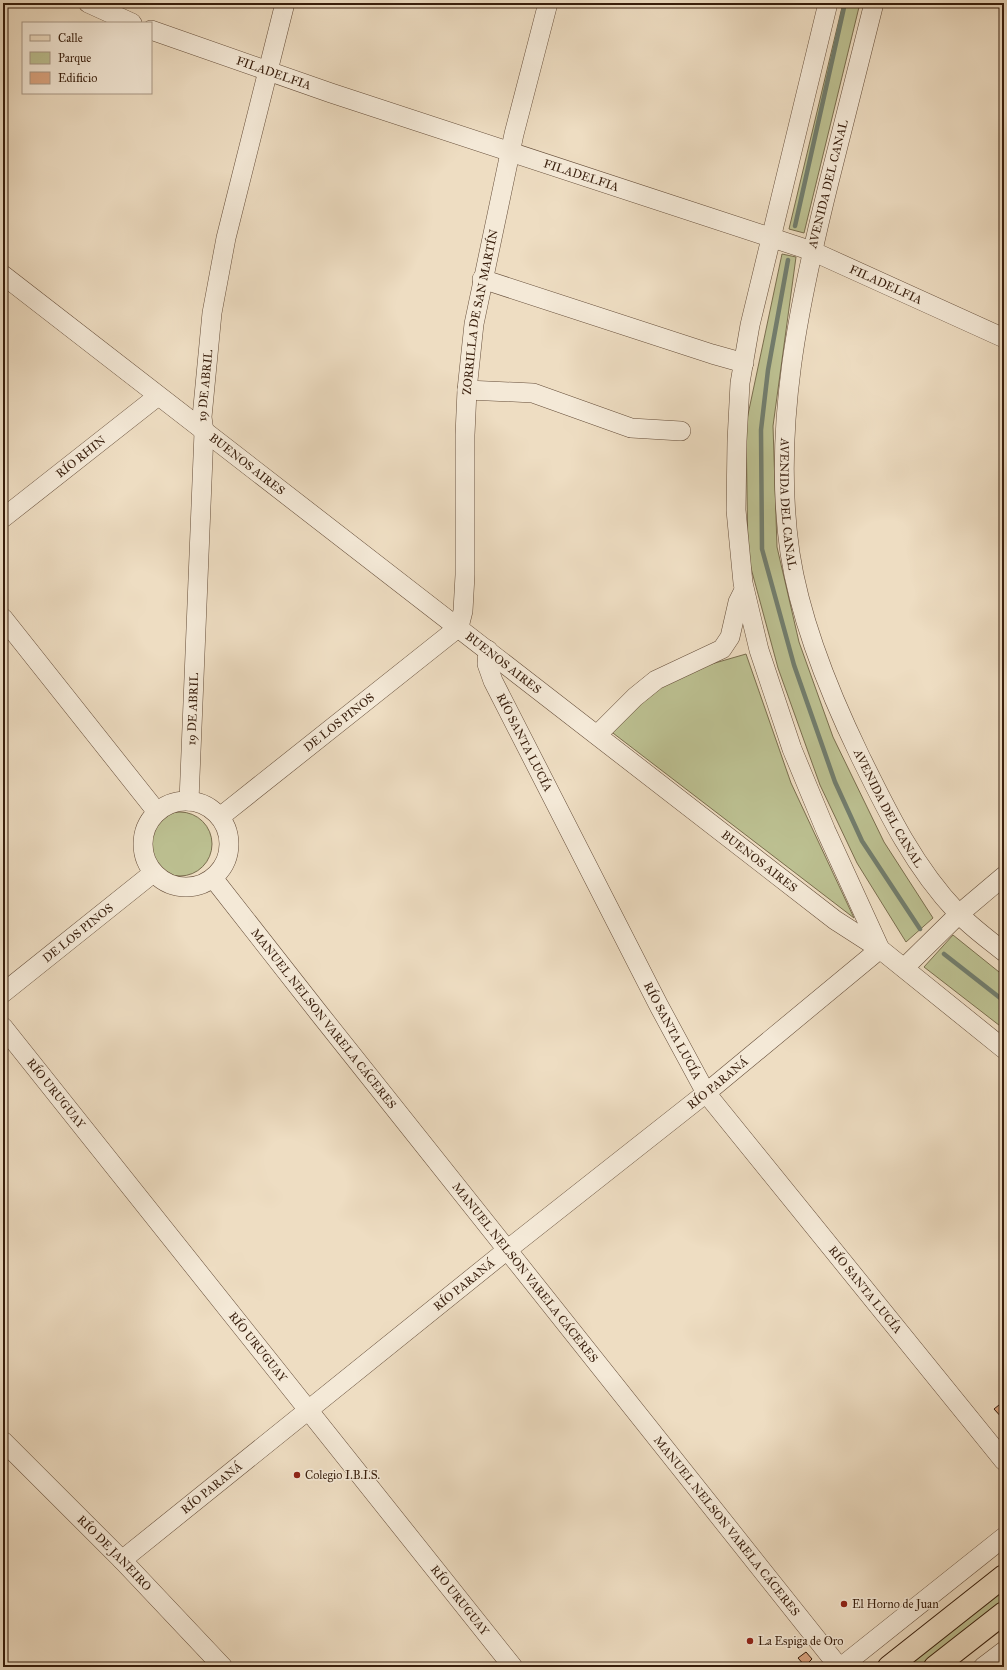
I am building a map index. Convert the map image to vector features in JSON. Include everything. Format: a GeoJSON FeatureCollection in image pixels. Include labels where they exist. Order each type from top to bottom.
{"type":"FeatureCollection","features":[{"type":"Feature","properties":{"kind":"main road"},"geometry":{"type":"LineString","coordinates":[[889,1667],[1004,1576]]}},
{"type":"Feature","properties":{"kind":"main road"},"geometry":{"type":"LineString","coordinates":[[935,1667],[1004,1613]]}},
{"type":"Feature","properties":{"kind":"street"},"geometry":{"type":"LineString","coordinates":[[88,3],[130,22]]}},
{"type":"Feature","properties":{"kind":"street","name":"19 DE ABRIL"},"geometry":{"type":"LineString","coordinates":[[189,801],[204,432],[202,417],[212,313],[226,238],[285,3]]}},
{"type":"Feature","properties":{"kind":"street","name":"ZORRILLA DE SAN MARTÍN"},"geometry":{"type":"LineString","coordinates":[[459,627],[463,611],[465,575],[465,435],[467,390],[474,324],[482,279],[510,152],[548,3]]}},
{"type":"Feature","properties":{"kind":"street"},"geometry":{"type":"LineString","coordinates":[[828,3],[750,325],[740,383],[736,495],[744,590],[759,650],[792,749],[826,831],[880,949]]}},
{"type":"Feature","properties":{"kind":"street","name":"AVENIDA DEL CANAL"},"geometry":{"type":"LineString","coordinates":[[874,3],[812,251],[792,354],[784,422],[785,490],[790,553],[805,621],[846,728],[904,842],[932,882],[959,914],[1004,952]]}},
{"type":"Feature","properties":{"kind":"street","name":"FILADELFIA"},"geometry":{"type":"LineString","coordinates":[[152,30],[268,72],[812,251],[1004,338]]}},
{"type":"Feature","properties":{"kind":"street","name":"BUENOS AIRES"},"geometry":{"type":"LineString","coordinates":[[3,275],[204,432],[459,627],[834,920],[880,949],[1004,1049]]}},
{"type":"Feature","properties":{"kind":"street"},"geometry":{"type":"LineString","coordinates":[[482,279],[744,363]]}},
{"type":"Feature","properties":{"kind":"street"},"geometry":{"type":"LineString","coordinates":[[467,390],[533,394],[631,428],[682,432]]}},
{"type":"Feature","properties":{"kind":"street","name":"RÍO RHIN"},"geometry":{"type":"LineString","coordinates":[[3,518],[158,396]]}},
{"type":"Feature","properties":{"kind":"street"},"geometry":{"type":"LineString","coordinates":[[597,735],[636,697],[656,680],[722,649],[730,638],[738,602],[744,590]]}},
{"type":"Feature","properties":{"kind":"street"},"geometry":{"type":"LineString","coordinates":[[3,618],[157,812]]}},
{"type":"Feature","properties":{"kind":"street","name":"DE LOS PINOS"},"geometry":{"type":"LineString","coordinates":[[220,817],[459,627]]}},
{"type":"Feature","properties":{"kind":"street","name":"RÍO SANTA LUCÍA"},"geometry":{"type":"LineString","coordinates":[[488,650],[487,664],[493,681],[706,1094],[1004,1461]]}},
{"type":"Feature","properties":{"kind":"street"},"geometry":{"type":"LineString","coordinates":[[189,801],[201,804],[211,809],[220,817],[226,829],[229,842],[228,856],[222,868],[213,878],[202,884],[189,887],[176,886],[163,881],[153,873],[146,862],[143,848],[143,835],[148,822],[157,812],[172,804],[189,801]]}},
{"type":"Feature","properties":{"kind":"street","name":"DE LOS PINOS"},"geometry":{"type":"LineString","coordinates":[[3,993],[153,873]]}},
{"type":"Feature","properties":{"kind":"street"},"geometry":{"type":"LineString","coordinates":[[904,968],[959,914],[1004,876]]}},
{"type":"Feature","properties":{"kind":"street","name":"MANUEL NELSON VARELA CÁCERES"},"geometry":{"type":"LineString","coordinates":[[213,878],[840,1667]]}},
{"type":"Feature","properties":{"kind":"street","name":"RÍO PARANÁ"},"geometry":{"type":"LineString","coordinates":[[122,1560],[508,1250],[706,1094],[880,949]]}},
{"type":"Feature","properties":{"kind":"street","name":"RÍO URUGUAY"},"geometry":{"type":"LineString","coordinates":[[3,1027],[513,1667]]}},
{"type":"Feature","properties":{"kind":"street","name":"RÍO DE JANEIRO"},"geometry":{"type":"LineString","coordinates":[[3,1441],[122,1560],[223,1667]]}},
{"type":"Feature","properties":{"kind":"street"},"geometry":{"type":"LineString","coordinates":[[840,1667],[1004,1537]]}},
{"type":"Feature","properties":{"kind":"street"},"geometry":{"type":"LineString","coordinates":[[983,1667],[1004,1651]]}},
{"type":"Feature","properties":{"kind":"green space"},"geometry":{"type":"Polygon","coordinates":[[[843,3],[860,3],[804,233],[789,229],[843,3]]]}},
{"type":"Feature","properties":{"kind":"green space"},"geometry":{"type":"Polygon","coordinates":[[[782,254],[796,257],[773,426],[777,547],[799,642],[833,737],[884,842],[933,918],[906,942],[857,863],[820,785],[778,668],[748,557],[746,424],[782,254]]]}},
{"type":"Feature","properties":{"kind":"green space"},"geometry":{"type":"Polygon","coordinates":[[[746,654],[791,783],[854,918],[609,730],[663,678],[746,654]]]}},
{"type":"Feature","properties":{"kind":"green space"},"geometry":{"type":"Polygon","coordinates":[[[174,812],[186,812],[203,821],[210,832],[212,844],[210,856],[203,867],[186,876],[174,876],[162,871],[153,862],[148,850],[148,838],[153,826],[162,817],[174,812]]]}},
{"type":"Feature","properties":{"kind":"green space"},"geometry":{"type":"Polygon","coordinates":[[[953,935],[1004,976],[1004,1029],[924,967],[953,935]]]}},
{"type":"Feature","properties":{"kind":"green space"},"geometry":{"type":"Polygon","coordinates":[[[1004,1589],[1004,1605],[925,1667],[906,1667],[1004,1589]]]}},
{"type":"Feature","properties":{"kind":"building"},"geometry":{"type":"Polygon","coordinates":[[[1004,1401],[1004,1420],[994,1409],[1004,1401]]]}},
{"type":"Feature","properties":{"kind":"building"},"geometry":{"type":"Polygon","coordinates":[[[806,1652],[812,1659],[805,1666],[798,1658],[806,1652]]]}},
{"type":"Feature","properties":{"kind":"waterway"},"geometry":{"type":"LineString","coordinates":[[795,226],[845,3]]}},
{"type":"Feature","properties":{"kind":"waterway"},"geometry":{"type":"LineString","coordinates":[[788,260],[768,370],[761,430],[762,549],[794,665],[835,782],[862,841],[920,929]]}},
{"type":"Feature","properties":{"kind":"waterway"},"geometry":{"type":"LineString","coordinates":[[944,954],[1004,1001]]}},
{"type":"Feature","properties":{"kind":"place","name":"Colegio I.B.I.S."},"geometry":{"type":"Point","coordinates":[297,1475]}},
{"type":"Feature","properties":{"kind":"place","name":"El Horno de Juan"},"geometry":{"type":"Point","coordinates":[844,1604]}},
{"type":"Feature","properties":{"kind":"place","name":"La Espiga de Oro"},"geometry":{"type":"Point","coordinates":[750,1641]}}]}
